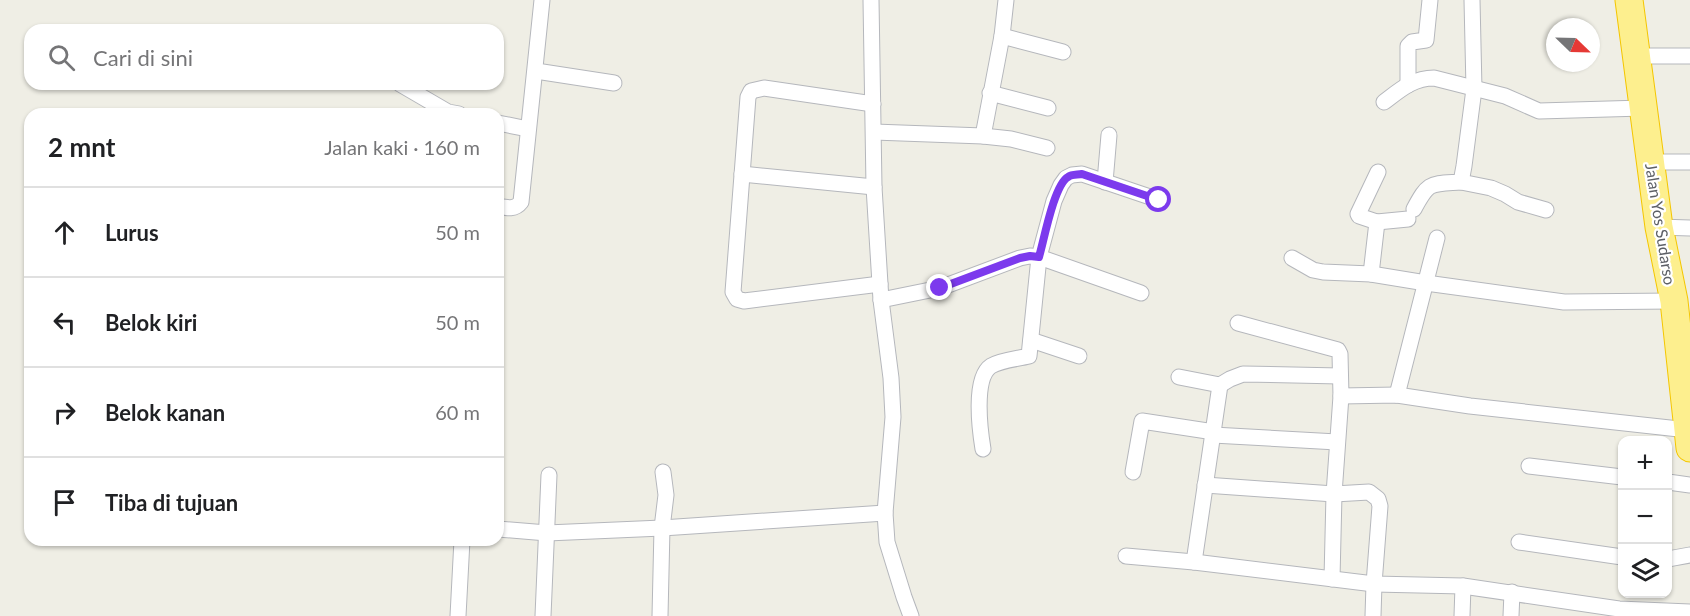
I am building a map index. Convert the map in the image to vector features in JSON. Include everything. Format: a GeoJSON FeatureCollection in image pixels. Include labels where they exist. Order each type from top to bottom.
{"type":"FeatureCollection","features":[{"type":"Feature","properties":{"kind":"highway","name":"Jalan Yos Sudarso"},"geometry":{"type":"LineString","coordinates":[[1629,0],[1659,228],[1674,301],[1688,422]]}},
{"type":"Feature","properties":{"kind":"street"},"geometry":{"type":"LineString","coordinates":[[504,207],[512,208],[521,202],[542,0]]}},
{"type":"Feature","properties":{"kind":"street"},"geometry":{"type":"LineString","coordinates":[[871,0],[874,187],[880,300],[891,378],[893,417],[885,513],[887,542],[911,616]]}},
{"type":"Feature","properties":{"kind":"street"},"geometry":{"type":"LineString","coordinates":[[983,136],[1002,36],[1006,0]]}},
{"type":"Feature","properties":{"kind":"street"},"geometry":{"type":"LineString","coordinates":[[1408,85],[1408,46],[1412,42],[1426,40],[1430,0]]}},
{"type":"Feature","properties":{"kind":"street"},"geometry":{"type":"LineString","coordinates":[[1461,182],[1474,89],[1472,0]]}},
{"type":"Feature","properties":{"kind":"street"},"geometry":{"type":"LineString","coordinates":[[1002,36],[1063,52]]}},
{"type":"Feature","properties":{"kind":"street"},"geometry":{"type":"LineString","coordinates":[[1636,56],[1690,56]]}},
{"type":"Feature","properties":{"kind":"street"},"geometry":{"type":"LineString","coordinates":[[536,71],[614,83]]}},
{"type":"Feature","properties":{"kind":"street"},"geometry":{"type":"LineString","coordinates":[[1384,102],[1422,78],[1434,78],[1505,96],[1539,111],[1643,108]]}},
{"type":"Feature","properties":{"kind":"street"},"geometry":{"type":"LineString","coordinates":[[873,104],[764,88],[751,91],[748,97],[733,292],[737,299],[744,301],[880,284]]}},
{"type":"Feature","properties":{"kind":"street"},"geometry":{"type":"LineString","coordinates":[[411,90],[442,108]]}},
{"type":"Feature","properties":{"kind":"street"},"geometry":{"type":"LineString","coordinates":[[990,93],[1048,108]]}},
{"type":"Feature","properties":{"kind":"street"},"geometry":{"type":"LineString","coordinates":[[504,124],[528,129]]}},
{"type":"Feature","properties":{"kind":"street"},"geometry":{"type":"LineString","coordinates":[[874,132],[983,136],[1011,139],[1047,148]]}},
{"type":"Feature","properties":{"kind":"street"},"geometry":{"type":"LineString","coordinates":[[1105,182],[1109,135]]}},
{"type":"Feature","properties":{"kind":"street"},"geometry":{"type":"LineString","coordinates":[[1650,162],[1690,162]]}},
{"type":"Feature","properties":{"kind":"street"},"geometry":{"type":"LineString","coordinates":[[1378,172],[1358,213],[1359,216],[1377,222],[1411,214],[1423,192],[1428,186],[1436,183],[1461,182],[1491,188],[1518,202],[1546,210]]}},
{"type":"Feature","properties":{"kind":"street"},"geometry":{"type":"LineString","coordinates":[[742,174],[874,187]]}},
{"type":"Feature","properties":{"kind":"street"},"geometry":{"type":"LineString","coordinates":[[983,449],[979,420],[980,391],[985,373],[991,366],[1029,356],[1039,257],[1061,184],[1072,175],[1082,174],[1159,200]]}},
{"type":"Feature","properties":{"kind":"street"},"geometry":{"type":"LineString","coordinates":[[1371,274],[1377,222]]}},
{"type":"Feature","properties":{"kind":"street"},"geometry":{"type":"LineString","coordinates":[[1659,228],[1690,228]]}},
{"type":"Feature","properties":{"kind":"street"},"geometry":{"type":"LineString","coordinates":[[1397,395],[1437,238]]}},
{"type":"Feature","properties":{"kind":"street"},"geometry":{"type":"LineString","coordinates":[[880,300],[940,288],[1030,256],[1039,257],[1141,293]]}},
{"type":"Feature","properties":{"kind":"street"},"geometry":{"type":"LineString","coordinates":[[1292,258],[1313,270],[1323,272],[1371,274],[1564,302],[1674,301]]}},
{"type":"Feature","properties":{"kind":"street"},"geometry":{"type":"LineString","coordinates":[[1238,323],[1338,350],[1340,354],[1341,396],[1334,494],[1332,579]]}},
{"type":"Feature","properties":{"kind":"street"},"geometry":{"type":"LineString","coordinates":[[1031,340],[1079,356]]}},
{"type":"Feature","properties":{"kind":"street"},"geometry":{"type":"LineString","coordinates":[[1179,378],[1220,385],[1242,374],[1340,376]]}},
{"type":"Feature","properties":{"kind":"street"},"geometry":{"type":"LineString","coordinates":[[1194,562],[1220,385]]}},
{"type":"Feature","properties":{"kind":"street"},"geometry":{"type":"LineString","coordinates":[[1341,396],[1397,395],[1470,406],[1688,422]]}},
{"type":"Feature","properties":{"kind":"street"},"geometry":{"type":"LineString","coordinates":[[1133,472],[1142,421],[1213,434],[1337,442]]}},
{"type":"Feature","properties":{"kind":"street"},"geometry":{"type":"LineString","coordinates":[[1529,466],[1618,476]]}},
{"type":"Feature","properties":{"kind":"street"},"geometry":{"type":"LineString","coordinates":[[660,616],[662,528],[666,495],[663,472]]}},
{"type":"Feature","properties":{"kind":"street"},"geometry":{"type":"LineString","coordinates":[[543,616],[549,475]]}},
{"type":"Feature","properties":{"kind":"street"},"geometry":{"type":"LineString","coordinates":[[1672,483],[1690,485]]}},
{"type":"Feature","properties":{"kind":"street"},"geometry":{"type":"LineString","coordinates":[[1204,485],[1334,494],[1368,492],[1378,498],[1380,506],[1373,616]]}},
{"type":"Feature","properties":{"kind":"street"},"geometry":{"type":"LineString","coordinates":[[504,529],[547,533],[662,528],[885,513]]}},
{"type":"Feature","properties":{"kind":"street"},"geometry":{"type":"LineString","coordinates":[[1519,542],[1618,556]]}},
{"type":"Feature","properties":{"kind":"street"},"geometry":{"type":"LineString","coordinates":[[458,616],[462,546]]}},
{"type":"Feature","properties":{"kind":"street"},"geometry":{"type":"LineString","coordinates":[[1672,559],[1690,555]]}},
{"type":"Feature","properties":{"kind":"street"},"geometry":{"type":"LineString","coordinates":[[1126,556],[1374,584],[1463,586],[1619,609],[1690,612]]}},
{"type":"Feature","properties":{"kind":"street"},"geometry":{"type":"LineString","coordinates":[[1462,616],[1463,586]]}},
{"type":"Feature","properties":{"kind":"street"},"geometry":{"type":"LineString","coordinates":[[1511,616],[1512,592]]}},
{"type":"Feature","properties":{"kind":"route"},"geometry":{"type":"LineString","coordinates":[[940,288],[1020,258],[1039,257],[1054,201],[1061,184],[1072,175],[1082,174],[1159,200]]}}]}
